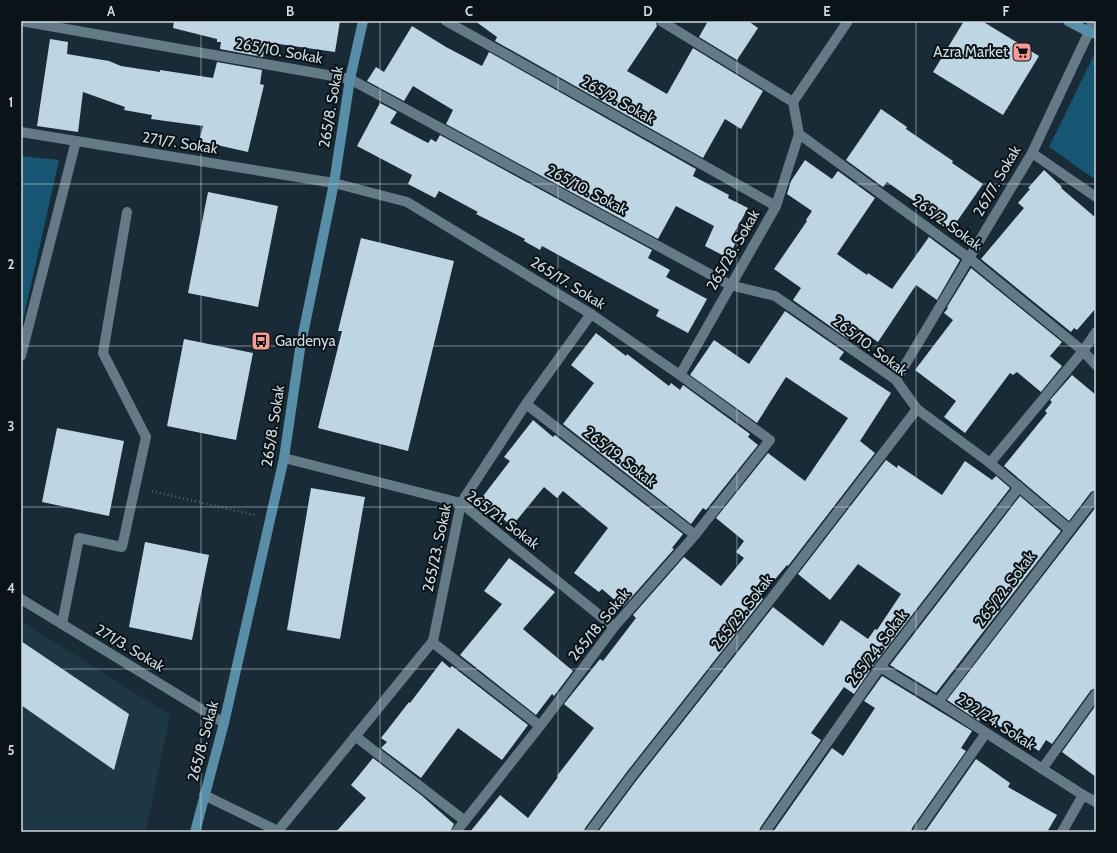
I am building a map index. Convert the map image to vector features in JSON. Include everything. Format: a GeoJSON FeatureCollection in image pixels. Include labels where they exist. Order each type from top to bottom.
{"type":"FeatureCollection","features":[{"type":"Feature","properties":{"kind":"street","name":"265/10. Sokak"},"geometry":{"type":"LineString","coordinates":[[21,21],[350,79],[730,285],[774,296],[896,380],[917,409],[990,462],[1069,529]]}},
{"type":"Feature","properties":{"kind":"street","name":"265/8. Sokak"},"geometry":{"type":"LineString","coordinates":[[195,832],[224,723],[284,458],[300,349],[334,183],[350,79],[363,21]]}},
{"type":"Feature","properties":{"kind":"street","name":"265/9. Sokak"},"geometry":{"type":"LineString","coordinates":[[446,21],[776,206]]}},
{"type":"Feature","properties":{"kind":"street"},"geometry":{"type":"LineString","coordinates":[[661,21],[793,102]]}},
{"type":"Feature","properties":{"kind":"street"},"geometry":{"type":"LineString","coordinates":[[799,134],[793,102],[848,21]]}},
{"type":"Feature","properties":{"kind":"street"},"geometry":{"type":"LineString","coordinates":[[1068,21],[1092,33]]}},
{"type":"Feature","properties":{"kind":"street","name":"267/7. Sokak"},"geometry":{"type":"LineString","coordinates":[[896,380],[1032,153],[1092,33],[1093,21]]}},
{"type":"Feature","properties":{"kind":"street","name":"271/7. Sokak"},"geometry":{"type":"LineString","coordinates":[[21,132],[334,183]]}},
{"type":"Feature","properties":{"kind":"street","name":"265/28. Sokak"},"geometry":{"type":"LineString","coordinates":[[680,375],[776,206],[799,134]]}},
{"type":"Feature","properties":{"kind":"street","name":"265/2. Sokak"},"geometry":{"type":"LineString","coordinates":[[799,134],[969,258],[1083,351],[1096,365]]}},
{"type":"Feature","properties":{"kind":"street"},"geometry":{"type":"LineString","coordinates":[[21,356],[23,340],[76,141]]}},
{"type":"Feature","properties":{"kind":"street"},"geometry":{"type":"LineString","coordinates":[[1032,153],[1096,197]]}},
{"type":"Feature","properties":{"kind":"street","name":"265/17. Sokak"},"geometry":{"type":"LineString","coordinates":[[334,183],[407,202],[591,314],[680,375],[770,440]]}},
{"type":"Feature","properties":{"kind":"street"},"geometry":{"type":"LineString","coordinates":[[62,624],[79,538],[122,547],[146,437],[103,353],[127,212]]}},
{"type":"Feature","properties":{"kind":"street","name":"265/23. Sokak"},"geometry":{"type":"LineString","coordinates":[[432,642],[461,503],[526,404],[591,314]]}},
{"type":"Feature","properties":{"kind":"street"},"geometry":{"type":"LineString","coordinates":[[990,462],[1083,351],[1096,332]]}},
{"type":"Feature","properties":{"kind":"street","name":"265/19. Sokak"},"geometry":{"type":"LineString","coordinates":[[526,404],[695,535]]}},
{"type":"Feature","properties":{"kind":"street","name":"265/29. Sokak"},"geometry":{"type":"LineString","coordinates":[[590,832],[636,770],[764,608],[917,409]]}},
{"type":"Feature","properties":{"kind":"street","name":"265/18. Sokak"},"geometry":{"type":"LineString","coordinates":[[456,832],[540,726],[614,627],[695,535],[770,440]]}},
{"type":"Feature","properties":{"kind":"street","name":"265/21. Sokak"},"geometry":{"type":"LineString","coordinates":[[284,458],[461,503],[614,627]]}},
{"type":"Feature","properties":{"kind":"street","name":"265/24. Sokak"},"geometry":{"type":"LineString","coordinates":[[765,832],[880,667],[1019,487]]}},
{"type":"Feature","properties":{"kind":"street","name":"265/22. Sokak"},"geometry":{"type":"LineString","coordinates":[[938,702],[1069,529],[1096,496]]}},
{"type":"Feature","properties":{"kind":"street","name":"271/3. Sokak"},"geometry":{"type":"LineString","coordinates":[[21,599],[224,723]]}},
{"type":"Feature","properties":{"kind":"street"},"geometry":{"type":"LineString","coordinates":[[204,795],[279,831],[432,642],[540,726]]}},
{"type":"Feature","properties":{"kind":"street","name":"292/24. Sokak"},"geometry":{"type":"LineString","coordinates":[[880,667],[1096,802]]}},
{"type":"Feature","properties":{"kind":"street"},"geometry":{"type":"LineString","coordinates":[[1042,769],[1096,694]]}},
{"type":"Feature","properties":{"kind":"street"},"geometry":{"type":"LineString","coordinates":[[917,832],[986,733]]}},
{"type":"Feature","properties":{"kind":"street"},"geometry":{"type":"LineString","coordinates":[[355,736],[465,820]]}},
{"type":"Feature","properties":{"kind":"street"},"geometry":{"type":"LineString","coordinates":[[1062,832],[1083,795]]}},
{"type":"Feature","properties":{"kind":"path"},"geometry":{"type":"LineString","coordinates":[[135,487],[270,519]]}},
{"type":"Feature","properties":{"kind":"shaded area"},"geometry":{"type":"Polygon","coordinates":[[[1096,51],[1096,180],[1049,147],[1096,51]]]}},
{"type":"Feature","properties":{"kind":"shaded area"},"geometry":{"type":"Polygon","coordinates":[[[21,156],[59,160],[22,325],[21,325],[21,156]]]}},
{"type":"Feature","properties":{"kind":"shaded area"},"geometry":{"type":"Polygon","coordinates":[[[21,621],[170,715],[146,832],[21,832],[21,621]]]}},
{"type":"Feature","properties":{"kind":"building"},"geometry":{"type":"Polygon","coordinates":[[[174,21],[340,21],[335,52],[265,42],[263,57],[220,49],[221,42],[217,42],[217,39],[173,28],[174,21]]]}},
{"type":"Feature","properties":{"kind":"building"},"geometry":{"type":"Polygon","coordinates":[[[475,21],[655,21],[657,26],[627,71],[667,94],[693,48],[763,91],[741,129],[725,119],[703,158],[495,41],[497,37],[475,21]]]}},
{"type":"Feature","properties":{"kind":"building"},"geometry":{"type":"Polygon","coordinates":[[[708,21],[748,21],[758,28],[737,60],[699,37],[708,21]]]}},
{"type":"Feature","properties":{"kind":"building"},"geometry":{"type":"Polygon","coordinates":[[[964,21],[982,21],[1039,56],[1003,115],[933,72],[964,21]]]}},
{"type":"Feature","properties":{"kind":"building"},"geometry":{"type":"Polygon","coordinates":[[[412,26],[446,47],[482,66],[489,52],[696,169],[693,176],[729,195],[728,198],[748,208],[731,239],[736,242],[728,258],[705,246],[714,226],[676,206],[658,239],[446,124],[453,110],[413,86],[404,101],[367,81],[376,67],[384,72],[412,26]]]}},
{"type":"Feature","properties":{"kind":"building"},"geometry":{"type":"Polygon","coordinates":[[[50,39],[68,42],[67,54],[109,61],[121,66],[160,72],[160,70],[213,78],[217,62],[262,70],[260,84],[264,85],[248,152],[199,141],[203,126],[151,119],[152,115],[124,110],[125,107],[83,92],[78,132],[37,126],[50,39]]]}},
{"type":"Feature","properties":{"kind":"building"},"geometry":{"type":"Polygon","coordinates":[[[380,103],[397,112],[390,123],[428,143],[431,139],[436,142],[440,135],[652,250],[648,258],[670,270],[666,277],[707,299],[688,333],[656,316],[659,310],[542,246],[540,250],[524,241],[525,239],[476,214],[478,212],[439,191],[435,198],[408,184],[412,175],[357,146],[380,103]]]}},
{"type":"Feature","properties":{"kind":"building"},"geometry":{"type":"Polygon","coordinates":[[[881,109],[907,127],[906,129],[953,161],[952,163],[983,184],[951,230],[923,210],[924,208],[887,182],[883,187],[846,160],[881,109]]]}},
{"type":"Feature","properties":{"kind":"building"},"geometry":{"type":"Polygon","coordinates":[[[805,160],[832,179],[838,171],[875,198],[837,254],[867,275],[868,273],[892,289],[929,237],[960,260],[937,300],[916,285],[878,342],[859,329],[851,341],[793,300],[801,288],[774,269],[807,221],[806,220],[812,211],[787,194],[791,181],[805,160]]]}},
{"type":"Feature","properties":{"kind":"building"},"geometry":{"type":"Polygon","coordinates":[[[1044,170],[1062,187],[1061,188],[1096,218],[1096,308],[1077,330],[1074,328],[1071,332],[981,259],[1024,208],[1018,203],[1030,189],[1028,188],[1044,170]]]}},
{"type":"Feature","properties":{"kind":"building"},"geometry":{"type":"Polygon","coordinates":[[[208,192],[278,206],[258,307],[188,293],[208,192]]]}},
{"type":"Feature","properties":{"kind":"building"},"geometry":{"type":"Polygon","coordinates":[[[361,238],[454,261],[408,451],[318,428],[342,331],[338,331],[361,238]]]}},
{"type":"Feature","properties":{"kind":"building"},"geometry":{"type":"Polygon","coordinates":[[[971,268],[1062,342],[1050,356],[1062,366],[1041,392],[1017,372],[1013,375],[1010,373],[965,433],[944,417],[956,401],[915,370],[953,320],[944,313],[971,268]]]}},
{"type":"Feature","properties":{"kind":"building"},"geometry":{"type":"Polygon","coordinates":[[[785,311],[844,352],[839,359],[891,393],[860,441],[875,453],[788,566],[787,565],[760,597],[763,599],[626,773],[585,828],[584,832],[470,832],[500,795],[528,818],[558,777],[557,776],[594,728],[564,704],[600,659],[603,661],[636,618],[633,615],[684,557],[721,586],[744,558],[736,552],[744,541],[716,518],[768,453],[805,481],[848,418],[786,377],[757,423],[690,375],[714,340],[749,364],[785,311]]]}},
{"type":"Feature","properties":{"kind":"building"},"geometry":{"type":"Polygon","coordinates":[[[596,333],[626,356],[627,354],[669,386],[671,383],[680,390],[683,385],[750,434],[748,437],[758,445],[706,510],[703,508],[691,524],[563,424],[594,383],[571,365],[596,333]]]}},
{"type":"Feature","properties":{"kind":"building"},"geometry":{"type":"Polygon","coordinates":[[[184,339],[253,353],[236,440],[167,426],[184,339]]]}},
{"type":"Feature","properties":{"kind":"building"},"geometry":{"type":"Polygon","coordinates":[[[1072,375],[1096,395],[1096,490],[1091,492],[1069,521],[1004,466],[1047,413],[1045,411],[1052,402],[1050,400],[1072,375]]]}},
{"type":"Feature","properties":{"kind":"building"},"geometry":{"type":"Polygon","coordinates":[[[533,420],[553,437],[555,435],[683,534],[672,548],[674,549],[623,607],[602,589],[599,592],[574,573],[608,528],[563,491],[557,498],[544,487],[512,526],[480,500],[510,461],[504,457],[533,420]]]}},
{"type":"Feature","properties":{"kind":"building"},"geometry":{"type":"Polygon","coordinates":[[[57,428],[124,441],[109,516],[42,502],[57,428]]]}},
{"type":"Feature","properties":{"kind":"building"},"geometry":{"type":"Polygon","coordinates":[[[886,460],[897,468],[898,465],[942,495],[965,461],[992,480],[996,476],[1010,488],[875,663],[854,694],[844,687],[811,733],[821,740],[760,828],[759,832],[598,832],[636,781],[773,607],[823,646],[841,620],[868,639],[875,629],[877,630],[901,594],[858,564],[830,600],[798,574],[886,460]]]}},
{"type":"Feature","properties":{"kind":"building"},"geometry":{"type":"Polygon","coordinates":[[[311,488],[365,497],[340,639],[287,630],[311,488]]]}},
{"type":"Feature","properties":{"kind":"building"},"geometry":{"type":"Polygon","coordinates":[[[1020,496],[1061,531],[936,693],[890,665],[1020,496]]]}},
{"type":"Feature","properties":{"kind":"building"},"geometry":{"type":"Polygon","coordinates":[[[1096,507],[1096,688],[1091,690],[1052,744],[1046,740],[1039,751],[1007,729],[1006,731],[983,715],[979,721],[947,700],[1096,507]]]}},
{"type":"Feature","properties":{"kind":"building"},"geometry":{"type":"Polygon","coordinates":[[[145,542],[209,555],[192,640],[129,627],[145,542]]]}},
{"type":"Feature","properties":{"kind":"building"},"geometry":{"type":"Polygon","coordinates":[[[509,558],[555,592],[523,629],[573,671],[554,696],[552,694],[536,715],[460,655],[502,604],[484,591],[509,558]]]}},
{"type":"Feature","properties":{"kind":"building"},"geometry":{"type":"Polygon","coordinates":[[[21,641],[129,714],[114,770],[21,705],[21,641]]]}},
{"type":"Feature","properties":{"kind":"building"},"geometry":{"type":"Polygon","coordinates":[[[442,661],[450,668],[452,666],[528,725],[502,760],[458,728],[421,778],[381,748],[387,742],[381,738],[442,661]]]}},
{"type":"Feature","properties":{"kind":"building"},"geometry":{"type":"Polygon","coordinates":[[[882,676],[972,731],[961,748],[966,751],[912,828],[911,832],[773,832],[832,748],[843,756],[875,708],[864,701],[882,676]]]}},
{"type":"Feature","properties":{"kind":"building"},"geometry":{"type":"Polygon","coordinates":[[[1096,705],[1096,777],[1062,752],[1096,705]]]}},
{"type":"Feature","properties":{"kind":"building"},"geometry":{"type":"Polygon","coordinates":[[[373,758],[421,795],[454,824],[450,832],[336,832],[366,798],[351,785],[373,758]]]}},
{"type":"Feature","properties":{"kind":"building"},"geometry":{"type":"Polygon","coordinates":[[[976,759],[1010,783],[1008,787],[1057,815],[1047,832],[925,832],[976,759]]]}},
{"type":"Feature","properties":{"kind":"place","name":"Azra Market"},"geometry":{"type":"Point","coordinates":[1022,52]}},
{"type":"Feature","properties":{"kind":"place","name":"Gardenya"},"geometry":{"type":"Point","coordinates":[261,341]}}]}
